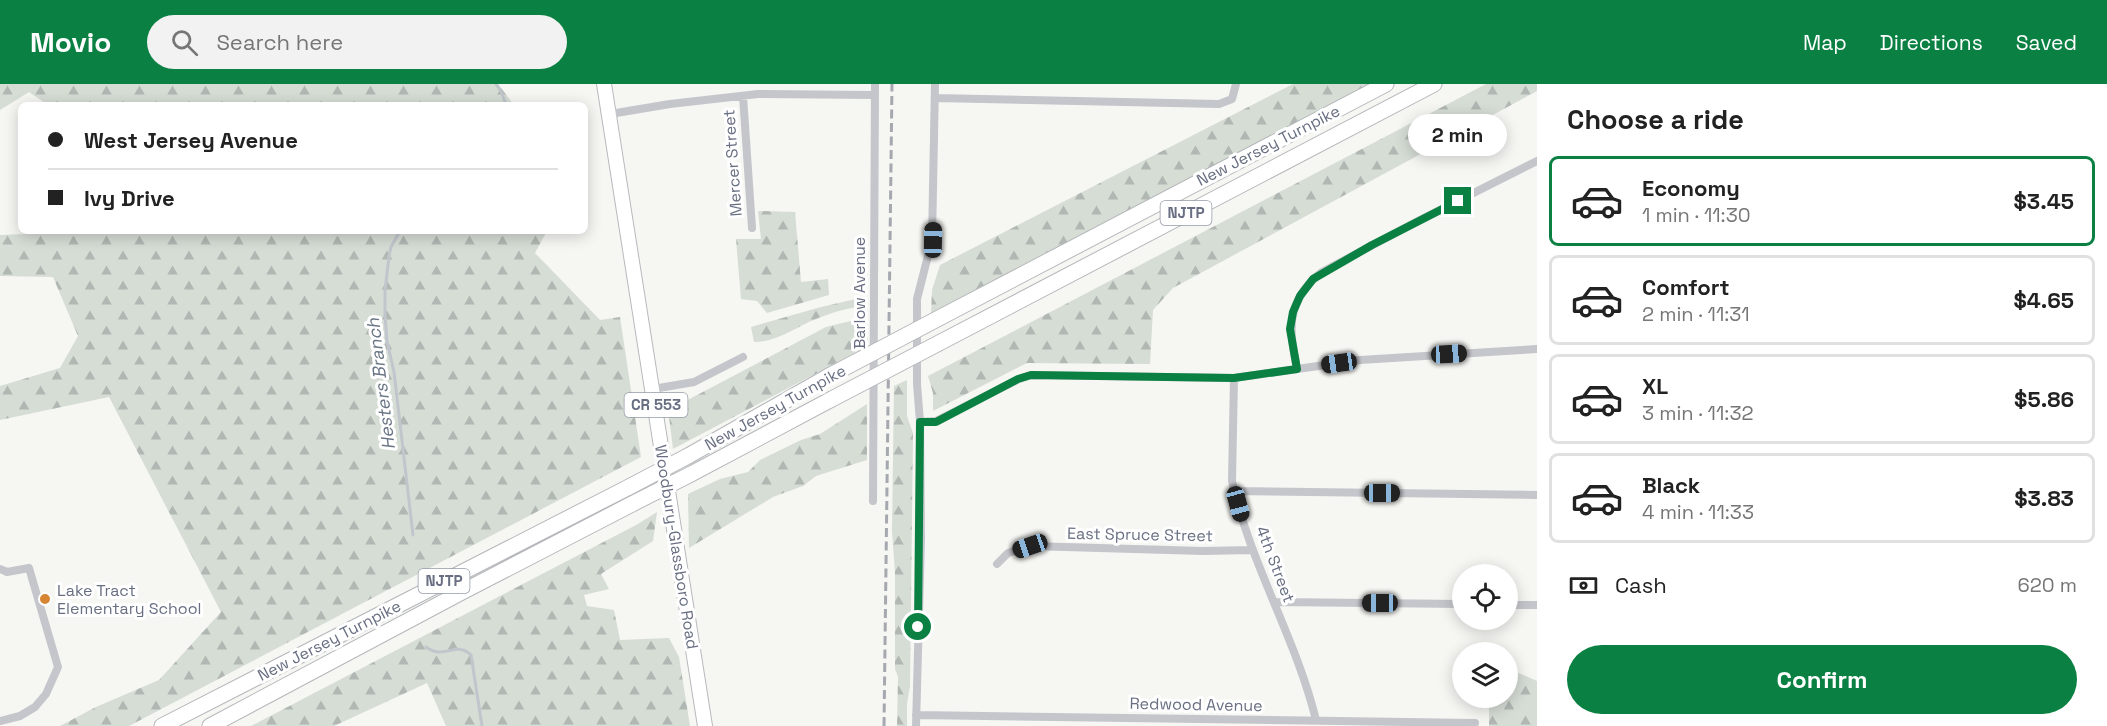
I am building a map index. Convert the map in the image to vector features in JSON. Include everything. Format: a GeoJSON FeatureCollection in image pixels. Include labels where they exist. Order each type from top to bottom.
{"type":"FeatureCollection","features":[{"type":"Feature","properties":{"kind":"highway","name":"New Jersey Turnpike"},"geometry":{"type":"LineString","coordinates":[[162,726],[629,487],[830,376],[1386,84]]}},
{"type":"Feature","properties":{"kind":"highway","name":"New Jersey Turnpike"},"geometry":{"type":"LineString","coordinates":[[210,726],[1434,84]]}},
{"type":"Feature","properties":{"kind":"main road","name":"Woodbury-Glassboro Road"},"geometry":{"type":"LineString","coordinates":[[604,84],[705,726]]}},
{"type":"Feature","properties":{"kind":"street","name":"Barlow Avenue"},"geometry":{"type":"LineString","coordinates":[[873,501],[875,84]]}},
{"type":"Feature","properties":{"kind":"street"},"geometry":{"type":"LineString","coordinates":[[916,726],[921,539],[917,299],[933,240],[935,84]]}},
{"type":"Feature","properties":{"kind":"street"},"geometry":{"type":"LineString","coordinates":[[935,98],[1219,104],[1232,99],[1236,84]]}},
{"type":"Feature","properties":{"kind":"street"},"geometry":{"type":"LineString","coordinates":[[609,114],[743,96],[875,94]]}},
{"type":"Feature","properties":{"kind":"street","name":"Mercer Street"},"geometry":{"type":"LineString","coordinates":[[743,96],[752,228]]}},
{"type":"Feature","properties":{"kind":"street"},"geometry":{"type":"LineString","coordinates":[[1297,369],[1291,343],[1291,320],[1300,296],[1313,279],[1418,221],[1537,161]]}},
{"type":"Feature","properties":{"kind":"street"},"geometry":{"type":"LineString","coordinates":[[920,422],[936,422],[1018,379],[1031,375],[1234,378],[1360,360],[1537,349]]}},
{"type":"Feature","properties":{"kind":"street"},"geometry":{"type":"LineString","coordinates":[[653,388],[694,382],[743,357]]}},
{"type":"Feature","properties":{"kind":"street","name":"4th Street"},"geometry":{"type":"LineString","coordinates":[[1234,378],[1233,481],[1235,491],[1252,550],[1275,602],[1311,698],[1316,720]]}},
{"type":"Feature","properties":{"kind":"street"},"geometry":{"type":"LineString","coordinates":[[1235,491],[1537,495]]}},
{"type":"Feature","properties":{"kind":"street","name":"East Spruce Street"},"geometry":{"type":"LineString","coordinates":[[997,564],[1008,554],[1030,546],[1203,551],[1252,550]]}},
{"type":"Feature","properties":{"kind":"street"},"geometry":{"type":"LineString","coordinates":[[0,569],[7,572],[29,568],[58,667],[46,694],[35,708],[20,716],[0,721]]}},
{"type":"Feature","properties":{"kind":"street"},"geometry":{"type":"LineString","coordinates":[[1275,602],[1452,604]]}},
{"type":"Feature","properties":{"kind":"street"},"geometry":{"type":"LineString","coordinates":[[1518,605],[1537,605]]}},
{"type":"Feature","properties":{"kind":"street","name":"Redwood Avenue"},"geometry":{"type":"LineString","coordinates":[[916,715],[1475,723]]}},
{"type":"Feature","properties":{"kind":"green space"},"geometry":{"type":"Polygon","coordinates":[[[0,84],[498,84],[512,102],[44,102],[29,92],[0,110],[0,84]]]}},
{"type":"Feature","properties":{"kind":"green space"},"geometry":{"type":"Polygon","coordinates":[[[1293,84],[1371,84],[931,313],[932,290],[940,265],[1293,84]]]}},
{"type":"Feature","properties":{"kind":"green space"},"geometry":{"type":"Polygon","coordinates":[[[1486,84],[1537,84],[1537,91],[1173,288],[1153,310],[1150,364],[1027,363],[933,411],[933,393],[928,376],[1486,84]]]}},
{"type":"Feature","properties":{"kind":"green space"},"geometry":{"type":"Polygon","coordinates":[[[758,211],[795,212],[801,282],[828,279],[829,295],[767,313],[757,301],[741,299],[736,239],[761,239],[758,211]]]}},
{"type":"Feature","properties":{"kind":"green space"},"geometry":{"type":"Polygon","coordinates":[[[545,234],[535,253],[600,320],[620,317],[641,457],[129,726],[60,726],[96,707],[159,680],[221,612],[109,397],[0,420],[0,386],[60,368],[78,336],[53,277],[0,276],[0,235],[545,234]]]}},
{"type":"Feature","properties":{"kind":"green space"},"geometry":{"type":"Polygon","coordinates":[[[865,297],[868,306],[835,312],[771,340],[754,342],[751,327],[865,297]]]}},
{"type":"Feature","properties":{"kind":"green space"},"geometry":{"type":"Polygon","coordinates":[[[867,317],[868,346],[673,449],[669,417],[680,404],[826,327],[867,317]]]}},
{"type":"Feature","properties":{"kind":"green space"},"geometry":{"type":"Polygon","coordinates":[[[907,380],[907,416],[913,433],[910,686],[907,726],[897,726],[898,677],[895,669],[895,573],[892,531],[894,386],[907,380]]]}},
{"type":"Feature","properties":{"kind":"green space"},"geometry":{"type":"Polygon","coordinates":[[[867,404],[867,460],[816,476],[803,486],[773,497],[689,548],[688,494],[720,479],[748,472],[760,460],[801,440],[820,434],[867,404]]]}},
{"type":"Feature","properties":{"kind":"green space"},"geometry":{"type":"Polygon","coordinates":[[[657,512],[653,541],[601,574],[609,589],[584,595],[587,606],[614,610],[620,640],[669,638],[679,657],[690,726],[446,726],[427,683],[334,726],[251,726],[638,524],[657,512]]]}},
{"type":"Feature","properties":{"kind":"green space"},"geometry":{"type":"Polygon","coordinates":[[[1518,673],[1537,681],[1537,726],[1489,726],[1489,708],[1518,708],[1518,673]]]}},
{"type":"Feature","properties":{"kind":"waterway","name":"Hesters Branch"},"geometry":{"type":"LineString","coordinates":[[496,84],[505,102]]}},
{"type":"Feature","properties":{"kind":"waterway","name":"Hesters Branch"},"geometry":{"type":"LineString","coordinates":[[398,234],[389,256],[385,316],[387,341],[394,372],[413,535]]}},
{"type":"Feature","properties":{"kind":"waterway","name":"Hesters Branch"},"geometry":{"type":"LineString","coordinates":[[426,647],[439,652],[460,649],[471,655],[482,726]]}},
{"type":"Feature","properties":{"kind":"railway"},"geometry":{"type":"LineString","coordinates":[[884,726],[892,84]]}},
{"type":"Feature","properties":{"kind":"place","name":"Lake Tract Elementary School"},"geometry":{"type":"Point","coordinates":[45,599]}},
{"type":"Feature","properties":{"kind":"route"},"geometry":{"type":"LineString","coordinates":[[918,627],[921,539],[920,422],[936,422],[1018,379],[1031,375],[1234,378],[1297,369],[1290,329],[1293,312],[1307,285],[1322,273],[1372,245],[1458,201]]}}]}
